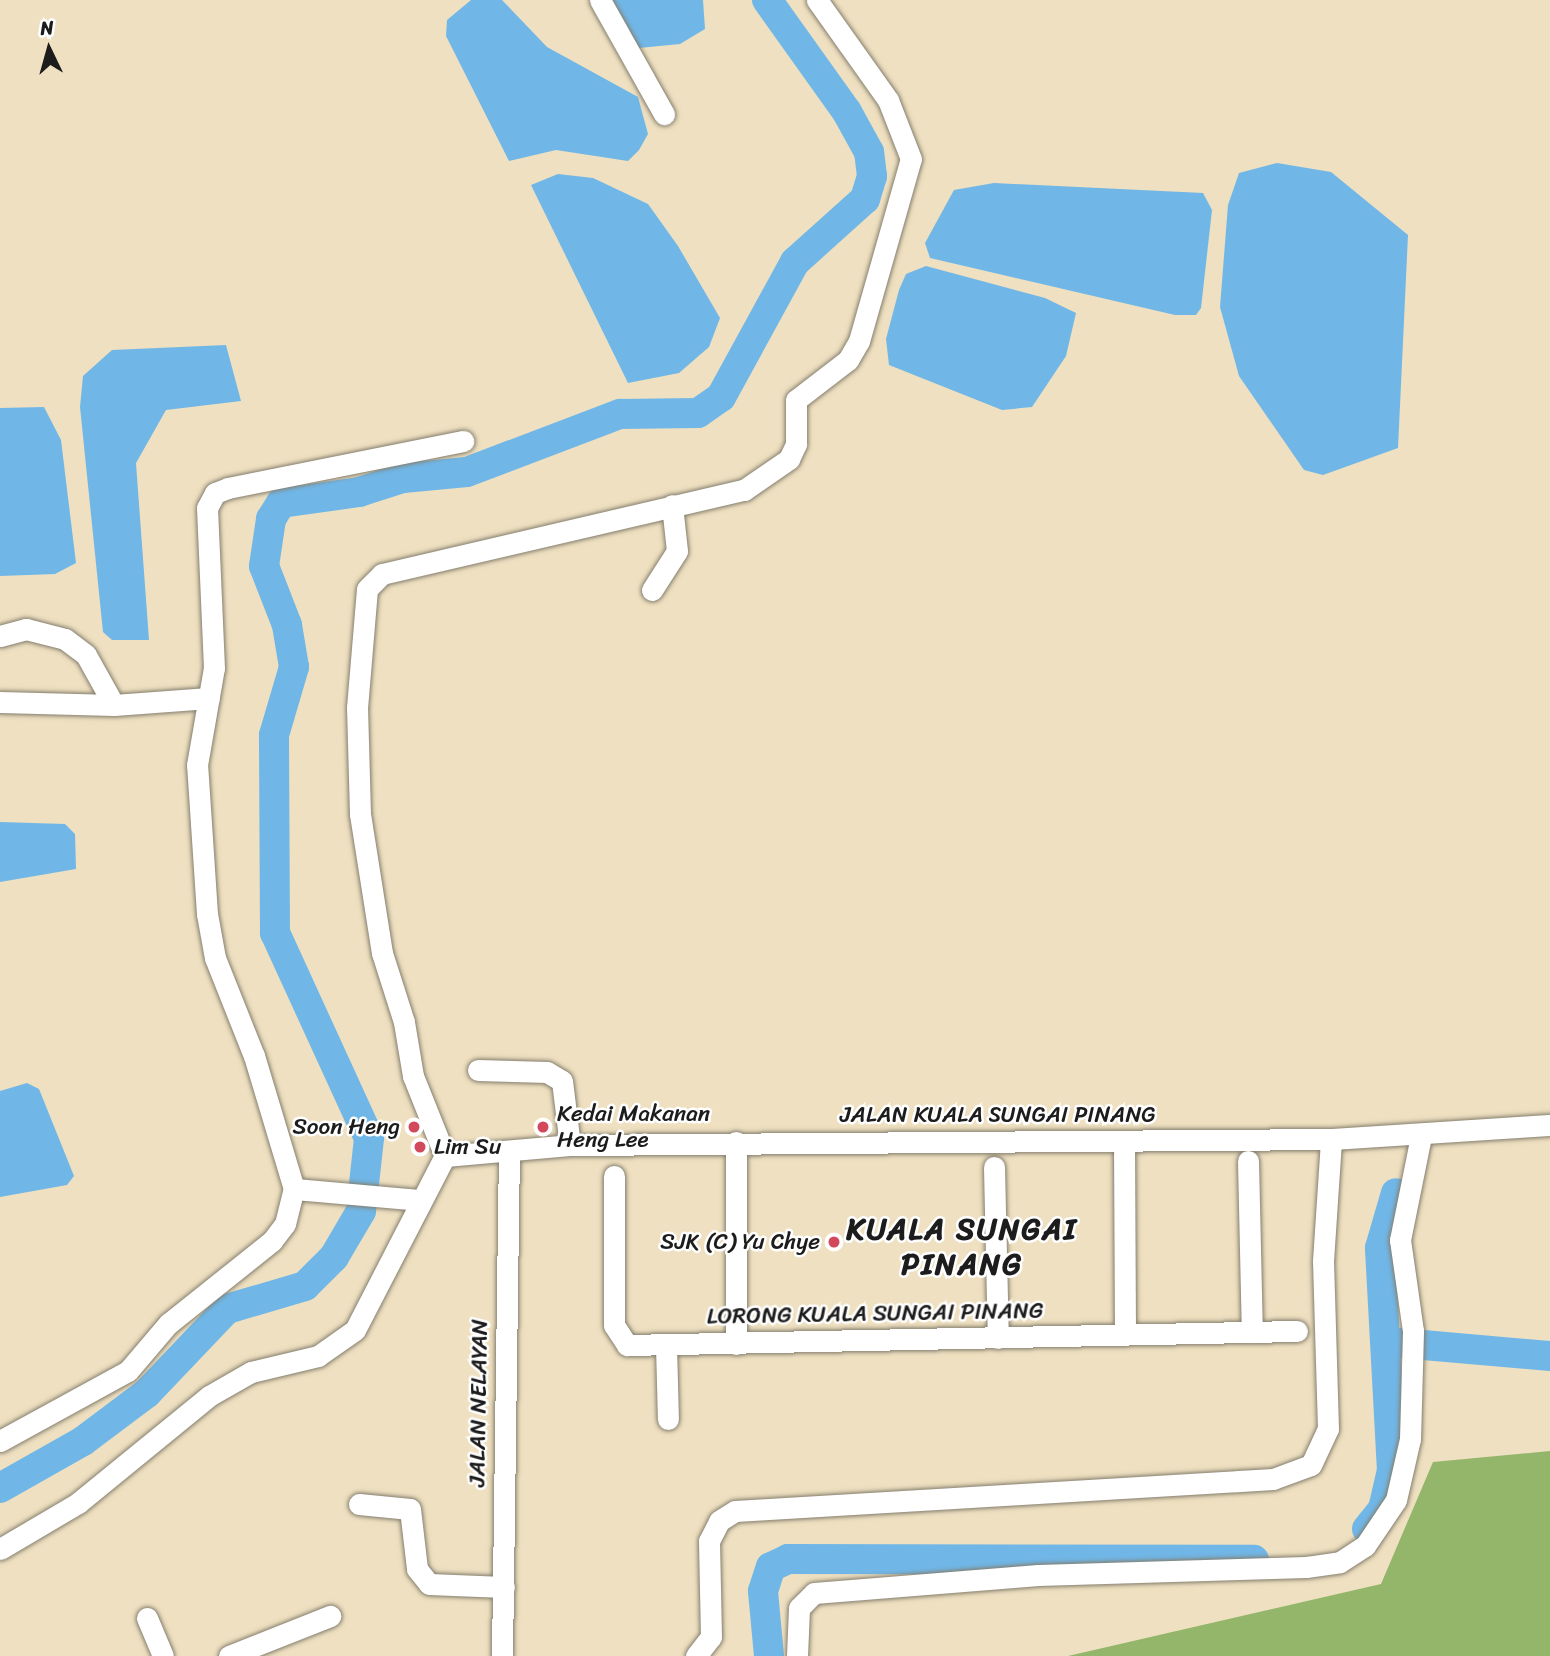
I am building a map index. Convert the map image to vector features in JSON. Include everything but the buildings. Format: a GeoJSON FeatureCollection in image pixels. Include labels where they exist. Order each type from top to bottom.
{"type":"FeatureCollection","features":[{"type":"Feature","properties":{"kind":"street"},"geometry":{"type":"LineString","coordinates":[[600,0],[664,114]]}},
{"type":"Feature","properties":{"kind":"street"},"geometry":{"type":"LineString","coordinates":[[0,1549],[78,1503],[232,1382],[343,1344],[413,1200],[445,1157],[413,1076],[370,890],[356,782],[367,589],[382,574],[744,490],[789,459],[796,444],[796,400],[854,354],[905,191],[911,159],[888,100],[817,0]]}},
{"type":"Feature","properties":{"kind":"street"},"geometry":{"type":"LineString","coordinates":[[0,1441],[128,1371],[168,1324],[272,1241],[285,1224],[294,1189],[212,946],[197,765],[209,698],[215,640],[205,516],[215,493],[463,441]]}},
{"type":"Feature","properties":{"kind":"street"},"geometry":{"type":"LineString","coordinates":[[652,590],[677,551],[672,505]]}},
{"type":"Feature","properties":{"kind":"street"},"geometry":{"type":"LineString","coordinates":[[0,636],[26,629],[65,639],[86,654],[114,705]]}},
{"type":"Feature","properties":{"kind":"street"},"geometry":{"type":"LineString","coordinates":[[0,702],[114,705],[209,698]]}},
{"type":"Feature","properties":{"kind":"street"},"geometry":{"type":"LineString","coordinates":[[478,1070],[547,1072],[562,1081],[570,1145]]}},
{"type":"Feature","properties":{"kind":"street","name":"JALAN KUALA SUNGAI PINANG"},"geometry":{"type":"LineString","coordinates":[[445,1157],[570,1145],[1331,1139],[1421,1136],[1550,1125]]}},
{"type":"Feature","properties":{"kind":"street"},"geometry":{"type":"LineString","coordinates":[[797,1656],[799,1608],[814,1593],[1340,1562],[1370,1540],[1396,1500],[1409,1440],[1413,1338],[1400,1240],[1421,1136]]}},
{"type":"Feature","properties":{"kind":"street"},"geometry":{"type":"LineString","coordinates":[[696,1656],[711,1637],[709,1541],[719,1521],[734,1511],[1273,1479],[1311,1465],[1328,1429],[1323,1261],[1331,1139]]}},
{"type":"Feature","properties":{"kind":"street"},"geometry":{"type":"LineString","coordinates":[[1124,1141],[1125,1335]]}},
{"type":"Feature","properties":{"kind":"street"},"geometry":{"type":"LineString","coordinates":[[736,1142],[736,1344]]}},
{"type":"Feature","properties":{"kind":"street","name":"JALAN NELAYAN"},"geometry":{"type":"LineString","coordinates":[[502,1656],[509,1152]]}},
{"type":"Feature","properties":{"kind":"street"},"geometry":{"type":"LineString","coordinates":[[1248,1161],[1252,1332]]}},
{"type":"Feature","properties":{"kind":"street"},"geometry":{"type":"LineString","coordinates":[[994,1167],[998,1338]]}},
{"type":"Feature","properties":{"kind":"street","name":"LORONG KUALA SUNGAI PINANG"},"geometry":{"type":"LineString","coordinates":[[614,1176],[614,1325],[628,1345],[1297,1331]]}},
{"type":"Feature","properties":{"kind":"street"},"geometry":{"type":"LineString","coordinates":[[294,1189],[413,1200]]}},
{"type":"Feature","properties":{"kind":"street"},"geometry":{"type":"LineString","coordinates":[[666,1345],[668,1419]]}},
{"type":"Feature","properties":{"kind":"street"},"geometry":{"type":"LineString","coordinates":[[359,1503],[410,1509],[417,1569],[429,1584],[504,1587]]}},
{"type":"Feature","properties":{"kind":"street"},"geometry":{"type":"LineString","coordinates":[[229,1656],[330,1616]]}},
{"type":"Feature","properties":{"kind":"street"},"geometry":{"type":"LineString","coordinates":[[147,1618],[163,1656]]}},
{"type":"Feature","properties":{"kind":"green space"},"geometry":{"type":"Polygon","coordinates":[[[1550,1451],[1550,1656],[1068,1656],[1381,1584],[1433,1462],[1550,1451]]]}},
{"type":"Feature","properties":{"kind":"water"},"geometry":{"type":"Polygon","coordinates":[[[471,0],[502,0],[547,47],[638,97],[648,134],[639,150],[628,161],[556,150],[509,161],[446,36],[447,20],[471,0]]]}},
{"type":"Feature","properties":{"kind":"water"},"geometry":{"type":"Polygon","coordinates":[[[605,0],[703,0],[705,29],[680,44],[639,48],[605,0]]]}},
{"type":"Feature","properties":{"kind":"water"},"geometry":{"type":"Polygon","coordinates":[[[1277,163],[1331,172],[1408,235],[1398,448],[1323,475],[1304,470],[1239,376],[1220,307],[1228,205],[1239,173],[1277,163]]]}},
{"type":"Feature","properties":{"kind":"water"},"geometry":{"type":"Polygon","coordinates":[[[558,174],[593,178],[648,204],[678,246],[720,318],[709,347],[679,373],[628,383],[531,185],[558,174]]]}},
{"type":"Feature","properties":{"kind":"water"},"geometry":{"type":"Polygon","coordinates":[[[994,183],[1203,193],[1212,210],[1201,308],[1196,315],[1175,315],[930,258],[925,243],[954,190],[994,183]]]}},
{"type":"Feature","properties":{"kind":"water"},"geometry":{"type":"Polygon","coordinates":[[[926,266],[1045,298],[1076,313],[1066,356],[1032,407],[1002,410],[889,365],[886,339],[899,290],[906,274],[926,266]]]}},
{"type":"Feature","properties":{"kind":"water"},"geometry":{"type":"Polygon","coordinates":[[[226,345],[241,401],[166,410],[136,463],[149,640],[112,640],[103,632],[80,407],[83,376],[112,350],[226,345]]]}},
{"type":"Feature","properties":{"kind":"water"},"geometry":{"type":"Polygon","coordinates":[[[44,407],[61,440],[76,563],[55,574],[0,576],[0,408],[44,407]]]}},
{"type":"Feature","properties":{"kind":"water"},"geometry":{"type":"Polygon","coordinates":[[[0,822],[65,824],[75,834],[76,869],[0,882],[0,822]]]}},
{"type":"Feature","properties":{"kind":"water"},"geometry":{"type":"Polygon","coordinates":[[[27,1083],[39,1089],[74,1176],[67,1185],[0,1197],[0,1091],[27,1083]]]}},
{"type":"Feature","properties":{"kind":"waterway"},"geometry":{"type":"LineString","coordinates":[[0,1488],[83,1441],[147,1393],[227,1309],[305,1286],[334,1257],[361,1211],[369,1138],[275,933],[274,735],[294,667],[287,625],[264,566],[271,519],[281,503],[359,492],[403,478],[467,472],[620,414],[698,413],[721,397],[795,262],[865,199],[872,176],[869,152],[847,112],[767,0]]}},
{"type":"Feature","properties":{"kind":"waterway"},"geometry":{"type":"LineString","coordinates":[[1367,1529],[1383,1509],[1392,1471],[1380,1248],[1396,1193]]}},
{"type":"Feature","properties":{"kind":"waterway"},"geometry":{"type":"LineString","coordinates":[[1389,1342],[1550,1356]]}},
{"type":"Feature","properties":{"kind":"waterway"},"geometry":{"type":"LineString","coordinates":[[769,1656],[763,1591],[771,1567],[788,1559],[1254,1560]]}},
{"type":"Feature","properties":{"kind":"place","name":"Soon Heng"},"geometry":{"type":"Point","coordinates":[414,1127]}},
{"type":"Feature","properties":{"kind":"place","name":"Kedai Makanan Heng Lee"},"geometry":{"type":"Point","coordinates":[543,1127]}},
{"type":"Feature","properties":{"kind":"place","name":"Lim Su"},"geometry":{"type":"Point","coordinates":[420,1147]}},
{"type":"Feature","properties":{"kind":"place","name":"SJK (C) Yu Chye"},"geometry":{"type":"Point","coordinates":[834,1242]}},
{"type":"Feature","properties":{"kind":"district","name":"KUALA SUNGAI PINANG"},"geometry":{"type":"Point","coordinates":[962,1246]}}]}
